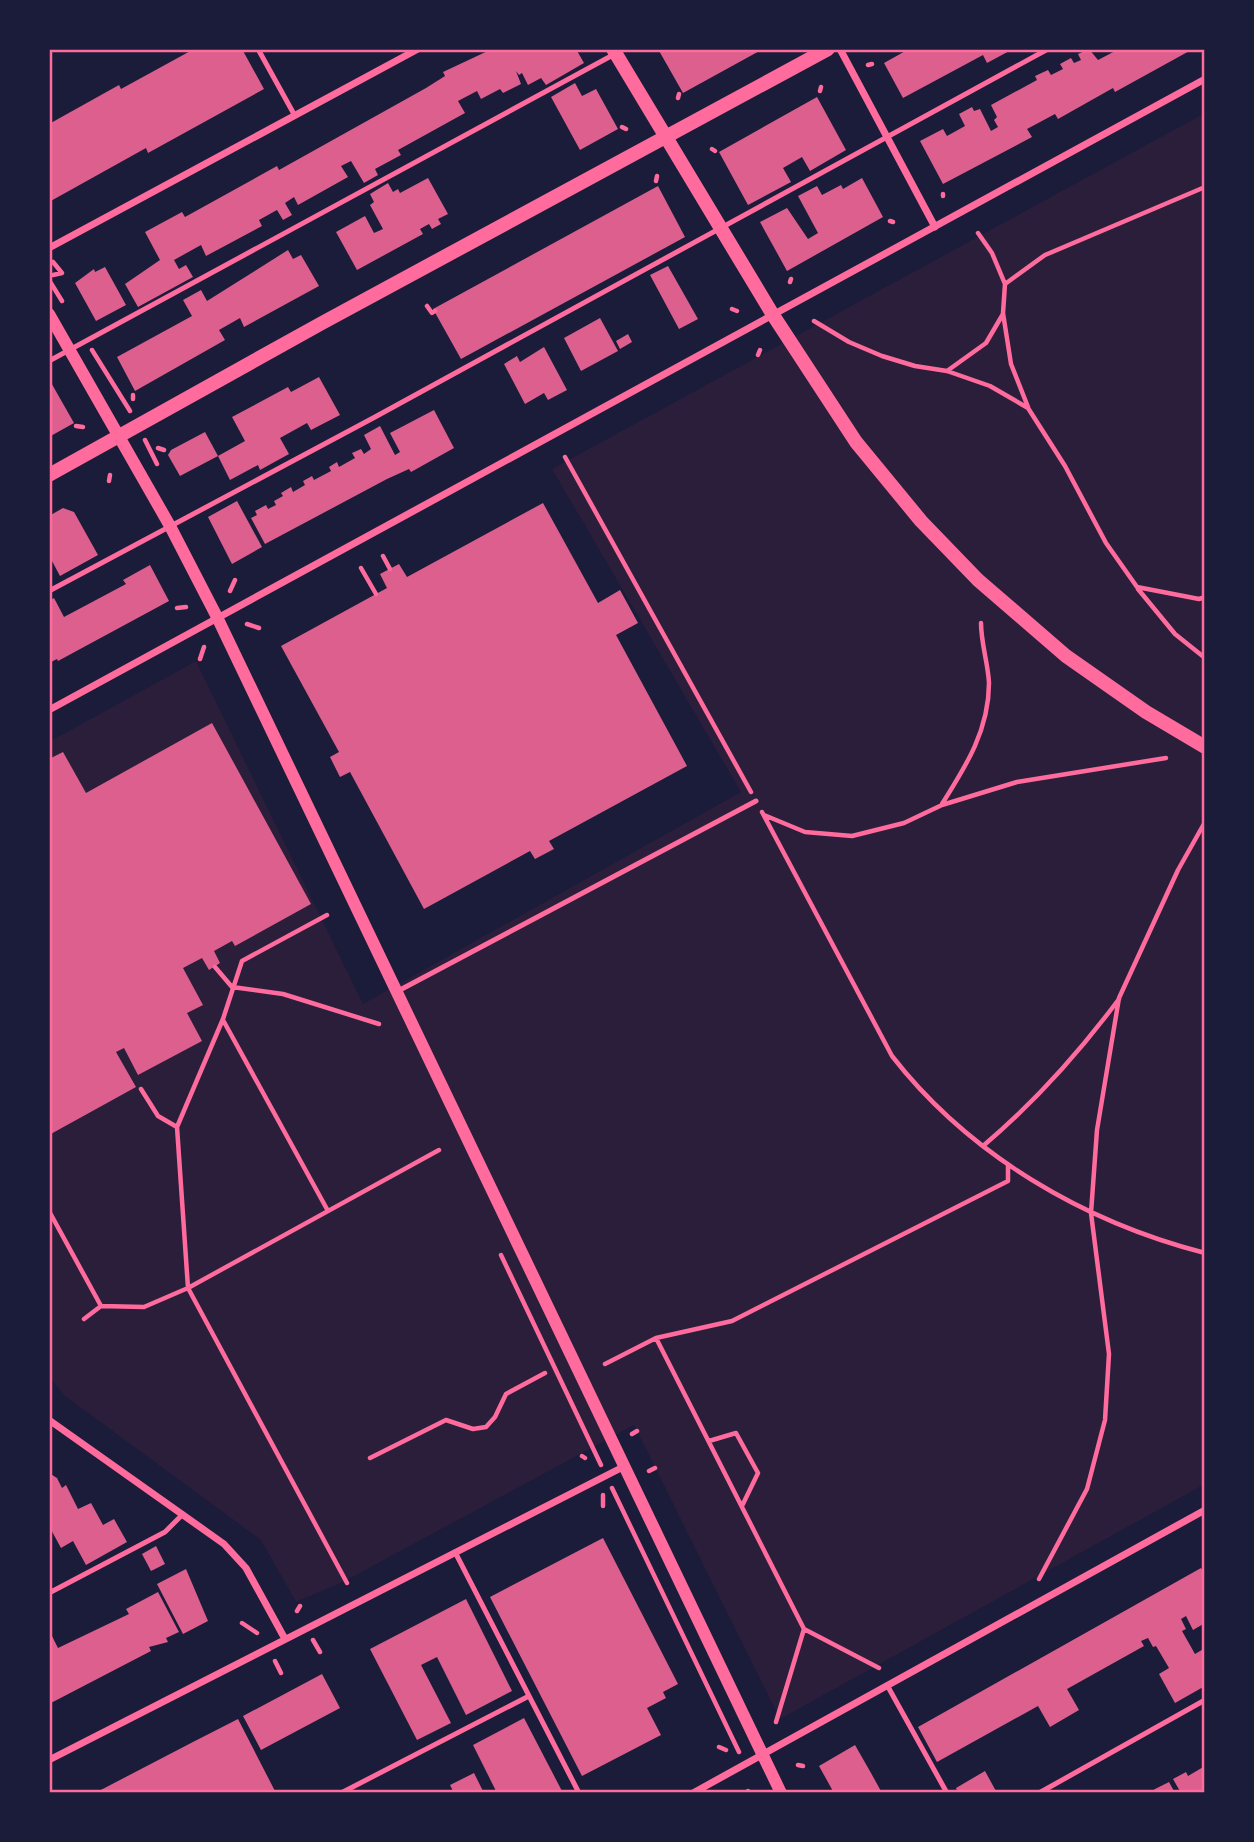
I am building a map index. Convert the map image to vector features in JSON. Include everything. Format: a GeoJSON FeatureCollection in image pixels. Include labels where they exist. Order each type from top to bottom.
{"type":"FeatureCollection","features":[{"type":"Feature","properties":{"kind":"main road"},"geometry":{"type":"LineString","coordinates":[[49,475],[322,323],[828,49]]}},
{"type":"Feature","properties":{"kind":"main road"},"geometry":{"type":"LineString","coordinates":[[618,50],[664,138],[722,227],[773,315],[856,442],[920,521],[968,570],[1066,656],[1146,712],[1205,747]]}},
{"type":"Feature","properties":{"kind":"street"},"geometry":{"type":"LineString","coordinates":[[49,248],[295,116],[403,53],[418,49]]}},
{"type":"Feature","properties":{"kind":"street"},"geometry":{"type":"LineString","coordinates":[[840,49],[935,227]]}},
{"type":"Feature","properties":{"kind":"street"},"geometry":{"type":"LineString","coordinates":[[49,710],[1205,79]]}},
{"type":"Feature","properties":{"kind":"street"},"geometry":{"type":"LineString","coordinates":[[49,314],[170,526],[217,617],[781,1793]]}},
{"type":"Feature","properties":{"kind":"street"},"geometry":{"type":"LineString","coordinates":[[49,1420],[224,1544],[246,1567],[285,1639]]}},
{"type":"Feature","properties":{"kind":"street"},"geometry":{"type":"LineString","coordinates":[[49,1760],[623,1466]]}},
{"type":"Feature","properties":{"kind":"street"},"geometry":{"type":"LineString","coordinates":[[693,1793],[1205,1510]]}},
{"type":"Feature","properties":{"kind":"lane"},"geometry":{"type":"LineString","coordinates":[[258,49],[295,116]]}},
{"type":"Feature","properties":{"kind":"lane"},"geometry":{"type":"LineString","coordinates":[[49,591],[1048,49]]}},
{"type":"Feature","properties":{"kind":"lane"},"geometry":{"type":"LineString","coordinates":[[49,360],[618,50]]}},
{"type":"Feature","properties":{"kind":"lane"},"geometry":{"type":"LineString","coordinates":[[398,991],[756,800]]}},
{"type":"Feature","properties":{"kind":"lane"},"geometry":{"type":"LineString","coordinates":[[49,1593],[165,1532],[183,1514]]}},
{"type":"Feature","properties":{"kind":"lane"},"geometry":{"type":"LineString","coordinates":[[455,1552],[579,1793]]}},
{"type":"Feature","properties":{"kind":"lane"},"geometry":{"type":"LineString","coordinates":[[887,1685],[947,1793]]}},
{"type":"Feature","properties":{"kind":"lane"},"geometry":{"type":"LineString","coordinates":[[341,1793],[529,1696]]}},
{"type":"Feature","properties":{"kind":"lane"},"geometry":{"type":"LineString","coordinates":[[1039,1793],[1205,1700]]}},
{"type":"Feature","properties":{"kind":"path"},"geometry":{"type":"LineString","coordinates":[[1005,284],[1045,255],[1205,187]]}},
{"type":"Feature","properties":{"kind":"path"},"geometry":{"type":"LineString","coordinates":[[978,233],[992,253],[1005,284],[1003,313],[1011,364],[1028,408],[1065,466],[1106,543],[1137,587],[1175,634],[1205,658]]}},
{"type":"Feature","properties":{"kind":"path"},"geometry":{"type":"LineString","coordinates":[[53,275],[62,273],[54,262]]}},
{"type":"Feature","properties":{"kind":"path"},"geometry":{"type":"LineString","coordinates":[[427,306],[432,313],[435,311]]}},
{"type":"Feature","properties":{"kind":"path"},"geometry":{"type":"LineString","coordinates":[[947,371],[986,343],[1003,313]]}},
{"type":"Feature","properties":{"kind":"path"},"geometry":{"type":"LineString","coordinates":[[814,321],[849,342],[882,356],[915,366],[947,371],[990,386],[1028,408]]}},
{"type":"Feature","properties":{"kind":"path"},"geometry":{"type":"LineString","coordinates":[[565,457],[756,800],[892,1056],[915,1085],[983,1146],[1008,1164],[1091,1213],[1163,1242],[1205,1253]]}},
{"type":"Feature","properties":{"kind":"path"},"geometry":{"type":"LineString","coordinates":[[383,556],[390,569]]}},
{"type":"Feature","properties":{"kind":"path"},"geometry":{"type":"LineString","coordinates":[[361,568],[376,594]]}},
{"type":"Feature","properties":{"kind":"path"},"geometry":{"type":"LineString","coordinates":[[230,591],[235,580]]}},
{"type":"Feature","properties":{"kind":"path"},"geometry":{"type":"LineString","coordinates":[[1137,587],[1199,599],[1205,597]]}},
{"type":"Feature","properties":{"kind":"path"},"geometry":{"type":"LineString","coordinates":[[177,608],[186,607]]}},
{"type":"Feature","properties":{"kind":"path"},"geometry":{"type":"LineString","coordinates":[[942,805],[967,764],[986,720],[989,681],[981,623]]}},
{"type":"Feature","properties":{"kind":"path"},"geometry":{"type":"LineString","coordinates":[[247,624],[259,628]]}},
{"type":"Feature","properties":{"kind":"path"},"geometry":{"type":"LineString","coordinates":[[200,659],[204,647]]}},
{"type":"Feature","properties":{"kind":"path"},"geometry":{"type":"LineString","coordinates":[[764,815],[805,832],[852,836],[904,822],[942,805],[1017,782],[1166,758]]}},
{"type":"Feature","properties":{"kind":"path"},"geometry":{"type":"LineString","coordinates":[[983,1146],[1026,1109],[1075,1058],[1119,998],[1178,870],[1205,822]]}},
{"type":"Feature","properties":{"kind":"path"},"geometry":{"type":"LineString","coordinates":[[327,915],[242,961],[223,1019],[177,1127],[188,1288],[347,1583]]}},
{"type":"Feature","properties":{"kind":"path"},"geometry":{"type":"LineString","coordinates":[[215,967],[232,986],[283,993],[379,1024]]}},
{"type":"Feature","properties":{"kind":"path"},"geometry":{"type":"LineString","coordinates":[[1039,1579],[1087,1489],[1105,1420],[1108,1354],[1091,1213],[1097,1130],[1119,998]]}},
{"type":"Feature","properties":{"kind":"path"},"geometry":{"type":"LineString","coordinates":[[223,1019],[328,1211]]}},
{"type":"Feature","properties":{"kind":"path"},"geometry":{"type":"LineString","coordinates":[[141,1089],[158,1116],[177,1127]]}},
{"type":"Feature","properties":{"kind":"path"},"geometry":{"type":"LineString","coordinates":[[84,1319],[101,1306],[144,1307],[188,1288],[439,1150]]}},
{"type":"Feature","properties":{"kind":"path"},"geometry":{"type":"LineString","coordinates":[[605,1364],[656,1338],[732,1321],[1008,1181],[1008,1164]]}},
{"type":"Feature","properties":{"kind":"path"},"geometry":{"type":"LineString","coordinates":[[49,1211],[101,1306]]}},
{"type":"Feature","properties":{"kind":"path"},"geometry":{"type":"LineString","coordinates":[[656,1338],[804,1629],[878,1668]]}},
{"type":"Feature","properties":{"kind":"path"},"geometry":{"type":"LineString","coordinates":[[370,1458],[446,1420],[473,1429],[486,1427],[495,1417],[506,1394],[545,1373]]}},
{"type":"Feature","properties":{"kind":"path"},"geometry":{"type":"LineString","coordinates":[[709,1441],[736,1433],[758,1474],[742,1507]]}},
{"type":"Feature","properties":{"kind":"path"},"geometry":{"type":"LineString","coordinates":[[603,1495],[603,1506]]}},
{"type":"Feature","properties":{"kind":"path"},"geometry":{"type":"LineString","coordinates":[[242,1623],[257,1633]]}},
{"type":"Feature","properties":{"kind":"path"},"geometry":{"type":"LineString","coordinates":[[776,1722],[804,1629]]}},
{"type":"Feature","properties":{"kind":"path"},"geometry":{"type":"LineString","coordinates":[[312,1639],[320,1652]]}},
{"type":"Feature","properties":{"kind":"path"},"geometry":{"type":"LineString","coordinates":[[275,1660],[281,1672]]}},
{"type":"Feature","properties":{"kind":"path"},"geometry":{"type":"LineString","coordinates":[[719,1746],[726,1750]]}},
{"type":"Feature","properties":{"kind":"shaded area"},"geometry":{"type":"Polygon","coordinates":[[[1205,113],[1205,1484],[780,1719],[634,1425],[343,1582],[296,1602],[261,1540],[65,1396],[49,1376],[49,742],[196,661],[363,1004],[741,792],[552,469],[1205,113]]]}},
{"type":"Feature","properties":{"kind":"building"},"geometry":{"type":"Polygon","coordinates":[[[194,49],[242,49],[264,89],[148,153],[146,148],[49,202],[49,124],[119,85],[121,89],[194,49]]]}},
{"type":"Feature","properties":{"kind":"building"},"geometry":{"type":"Polygon","coordinates":[[[492,49],[576,49],[584,63],[546,85],[541,78],[528,85],[522,73],[519,75],[516,71],[521,84],[503,93],[500,89],[481,99],[477,91],[458,101],[465,113],[398,150],[401,155],[375,169],[378,175],[364,183],[351,161],[341,166],[348,177],[298,205],[294,197],[285,203],[292,215],[283,220],[277,210],[259,220],[262,226],[206,256],[201,245],[174,260],[179,269],[186,265],[193,277],[138,307],[125,284],[160,260],[145,232],[182,212],[185,217],[277,166],[279,170],[426,88],[445,76],[443,72],[492,49]]]}},
{"type":"Feature","properties":{"kind":"building"},"geometry":{"type":"Polygon","coordinates":[[[658,49],[763,49],[683,93],[658,49]]]}},
{"type":"Feature","properties":{"kind":"building"},"geometry":{"type":"Polygon","coordinates":[[[909,49],[1013,49],[987,63],[983,55],[903,98],[884,63],[909,49]]]}},
{"type":"Feature","properties":{"kind":"building"},"geometry":{"type":"Polygon","coordinates":[[[1089,49],[1098,60],[1119,49],[1193,49],[1115,92],[1113,88],[1058,119],[1055,114],[1027,129],[1032,137],[943,184],[920,141],[943,129],[947,136],[965,126],[959,114],[972,107],[974,111],[980,109],[991,131],[998,127],[991,105],[1037,80],[1035,76],[1048,70],[1051,75],[1063,69],[1060,64],[1071,58],[1074,63],[1081,60],[1078,54],[1089,49]]]}},
{"type":"Feature","properties":{"kind":"building"},"geometry":{"type":"Polygon","coordinates":[[[575,83],[582,96],[596,89],[618,129],[580,150],[551,97],[575,83]]]}},
{"type":"Feature","properties":{"kind":"building"},"geometry":{"type":"Polygon","coordinates":[[[817,97],[846,150],[810,171],[802,157],[783,168],[791,182],[748,205],[719,152],[817,97]]]}},
{"type":"Feature","properties":{"kind":"building"},"geometry":{"type":"Polygon","coordinates":[[[428,178],[448,214],[438,219],[441,224],[432,229],[429,224],[420,229],[423,234],[357,270],[336,232],[365,216],[374,233],[383,229],[370,205],[374,202],[370,194],[388,183],[393,192],[398,189],[400,193],[428,178]]]}},
{"type":"Feature","properties":{"kind":"building"},"geometry":{"type":"Polygon","coordinates":[[[862,178],[883,217],[787,271],[760,222],[787,208],[808,239],[818,233],[798,196],[817,186],[822,195],[841,185],[843,189],[862,178]]]}},
{"type":"Feature","properties":{"kind":"building"},"geometry":{"type":"Polygon","coordinates":[[[658,186],[685,237],[461,359],[433,309],[658,186]]]}},
{"type":"Feature","properties":{"kind":"building"},"geometry":{"type":"Polygon","coordinates":[[[288,250],[293,259],[301,255],[319,286],[244,327],[240,318],[219,330],[225,340],[135,391],[117,357],[192,316],[183,300],[201,290],[207,301],[288,250]]]}},
{"type":"Feature","properties":{"kind":"building"},"geometry":{"type":"Polygon","coordinates":[[[668,266],[698,319],[679,329],[650,275],[668,266]]]}},
{"type":"Feature","properties":{"kind":"building"},"geometry":{"type":"Polygon","coordinates":[[[105,267],[126,305],[96,321],[75,283],[94,269],[95,272],[105,267]]]}},
{"type":"Feature","properties":{"kind":"building"},"geometry":{"type":"Polygon","coordinates":[[[600,318],[618,351],[581,371],[564,338],[600,318]]]}},
{"type":"Feature","properties":{"kind":"building"},"geometry":{"type":"Polygon","coordinates":[[[628,334],[632,342],[620,349],[616,341],[628,334]]]}},
{"type":"Feature","properties":{"kind":"building"},"geometry":{"type":"Polygon","coordinates":[[[544,347],[567,390],[548,400],[544,393],[525,404],[504,364],[517,356],[520,362],[544,347]]]}},
{"type":"Feature","properties":{"kind":"building"},"geometry":{"type":"Polygon","coordinates":[[[319,377],[340,415],[311,430],[307,423],[280,438],[289,454],[260,470],[258,465],[230,480],[218,456],[245,441],[232,417],[288,387],[291,392],[319,377]]]}},
{"type":"Feature","properties":{"kind":"building"},"geometry":{"type":"Polygon","coordinates":[[[49,379],[74,423],[49,437],[49,379]]]}},
{"type":"Feature","properties":{"kind":"building"},"geometry":{"type":"Polygon","coordinates":[[[434,410],[454,448],[411,472],[409,469],[387,479],[265,544],[251,518],[257,515],[255,511],[266,505],[268,509],[276,505],[274,501],[283,496],[281,493],[291,487],[293,492],[305,485],[303,481],[312,476],[314,480],[331,471],[329,467],[337,462],[339,467],[355,458],[352,453],[361,449],[364,454],[371,449],[364,435],[380,426],[395,455],[400,452],[390,433],[434,410]]]}},
{"type":"Feature","properties":{"kind":"building"},"geometry":{"type":"Polygon","coordinates":[[[205,432],[218,456],[180,476],[168,455],[171,450],[205,432]]]}},
{"type":"Feature","properties":{"kind":"building"},"geometry":{"type":"Polygon","coordinates":[[[237,501],[262,547],[232,564],[208,517],[237,501]]]}},
{"type":"Feature","properties":{"kind":"building"},"geometry":{"type":"Polygon","coordinates":[[[543,503],[598,603],[620,590],[638,623],[616,635],[687,766],[549,841],[554,849],[535,859],[530,851],[424,909],[350,772],[340,777],[330,757],[339,752],[281,646],[387,588],[380,574],[399,564],[407,577],[543,503]]]}},
{"type":"Feature","properties":{"kind":"building"},"geometry":{"type":"Polygon","coordinates":[[[63,508],[74,512],[98,555],[60,576],[52,561],[49,563],[49,516],[63,508]]]}},
{"type":"Feature","properties":{"kind":"building"},"geometry":{"type":"Polygon","coordinates":[[[150,565],[169,601],[58,661],[57,659],[49,663],[49,601],[54,598],[64,617],[126,584],[123,580],[150,565]]]}},
{"type":"Feature","properties":{"kind":"building"},"geometry":{"type":"Polygon","coordinates":[[[212,723],[311,904],[235,946],[232,941],[214,951],[220,963],[209,970],[202,958],[183,968],[203,1005],[187,1013],[202,1041],[138,1075],[124,1048],[116,1052],[136,1087],[49,1135],[49,759],[63,752],[86,793],[212,723]]]}},
{"type":"Feature","properties":{"kind":"building"},"geometry":{"type":"Polygon","coordinates":[[[49,1473],[57,1478],[62,1488],[66,1485],[78,1509],[91,1503],[103,1525],[114,1519],[127,1542],[86,1565],[73,1541],[61,1548],[49,1526],[49,1473]]]}},
{"type":"Feature","properties":{"kind":"building"},"geometry":{"type":"Polygon","coordinates":[[[603,1538],[678,1684],[663,1692],[666,1698],[647,1708],[661,1735],[582,1776],[490,1597],[603,1538]]]}},
{"type":"Feature","properties":{"kind":"building"},"geometry":{"type":"Polygon","coordinates":[[[156,1546],[165,1564],[151,1571],[142,1554],[156,1546]]]}},
{"type":"Feature","properties":{"kind":"building"},"geometry":{"type":"Polygon","coordinates":[[[1201,1568],[1205,1574],[1205,1623],[1193,1630],[1186,1616],[1181,1619],[1186,1629],[1182,1631],[1195,1654],[1205,1648],[1205,1686],[1175,1703],[1159,1674],[1169,1668],[1148,1638],[1141,1641],[1144,1646],[1067,1689],[1079,1710],[1050,1727],[1038,1706],[937,1762],[918,1727],[1201,1568]]]}},
{"type":"Feature","properties":{"kind":"building"},"geometry":{"type":"Polygon","coordinates":[[[186,1569],[208,1621],[183,1634],[157,1584],[186,1569]]]}},
{"type":"Feature","properties":{"kind":"building"},"geometry":{"type":"Polygon","coordinates":[[[158,1592],[179,1632],[166,1638],[168,1642],[149,1647],[151,1651],[49,1704],[49,1637],[52,1636],[58,1648],[129,1614],[126,1609],[158,1592]]]}},
{"type":"Feature","properties":{"kind":"building"},"geometry":{"type":"Polygon","coordinates":[[[466,1599],[512,1691],[466,1715],[437,1657],[421,1665],[451,1723],[417,1740],[370,1649],[466,1599]]]}},
{"type":"Feature","properties":{"kind":"building"},"geometry":{"type":"Polygon","coordinates":[[[322,1674],[340,1708],[261,1750],[243,1716],[322,1674]]]}},
{"type":"Feature","properties":{"kind":"building"},"geometry":{"type":"Polygon","coordinates":[[[524,1718],[563,1793],[497,1793],[473,1745],[524,1718]]]}},
{"type":"Feature","properties":{"kind":"building"},"geometry":{"type":"Polygon","coordinates":[[[238,1719],[276,1793],[95,1793],[191,1743],[238,1719]]]}},
{"type":"Feature","properties":{"kind":"building"},"geometry":{"type":"Polygon","coordinates":[[[855,1745],[882,1793],[834,1793],[819,1766],[855,1745]]]}},
{"type":"Feature","properties":{"kind":"building"},"geometry":{"type":"Polygon","coordinates":[[[1205,1766],[1205,1793],[1181,1793],[1173,1779],[1186,1772],[1188,1776],[1205,1766]]]}},
{"type":"Feature","properties":{"kind":"building"},"geometry":{"type":"Polygon","coordinates":[[[985,1771],[997,1793],[958,1793],[956,1788],[985,1771]]]}},
{"type":"Feature","properties":{"kind":"building"},"geometry":{"type":"Polygon","coordinates":[[[474,1773],[484,1793],[454,1793],[450,1785],[474,1773]]]}},
{"type":"Feature","properties":{"kind":"building"},"geometry":{"type":"Polygon","coordinates":[[[1169,1782],[1175,1793],[1149,1793],[1155,1789],[1169,1782]]]}}]}
